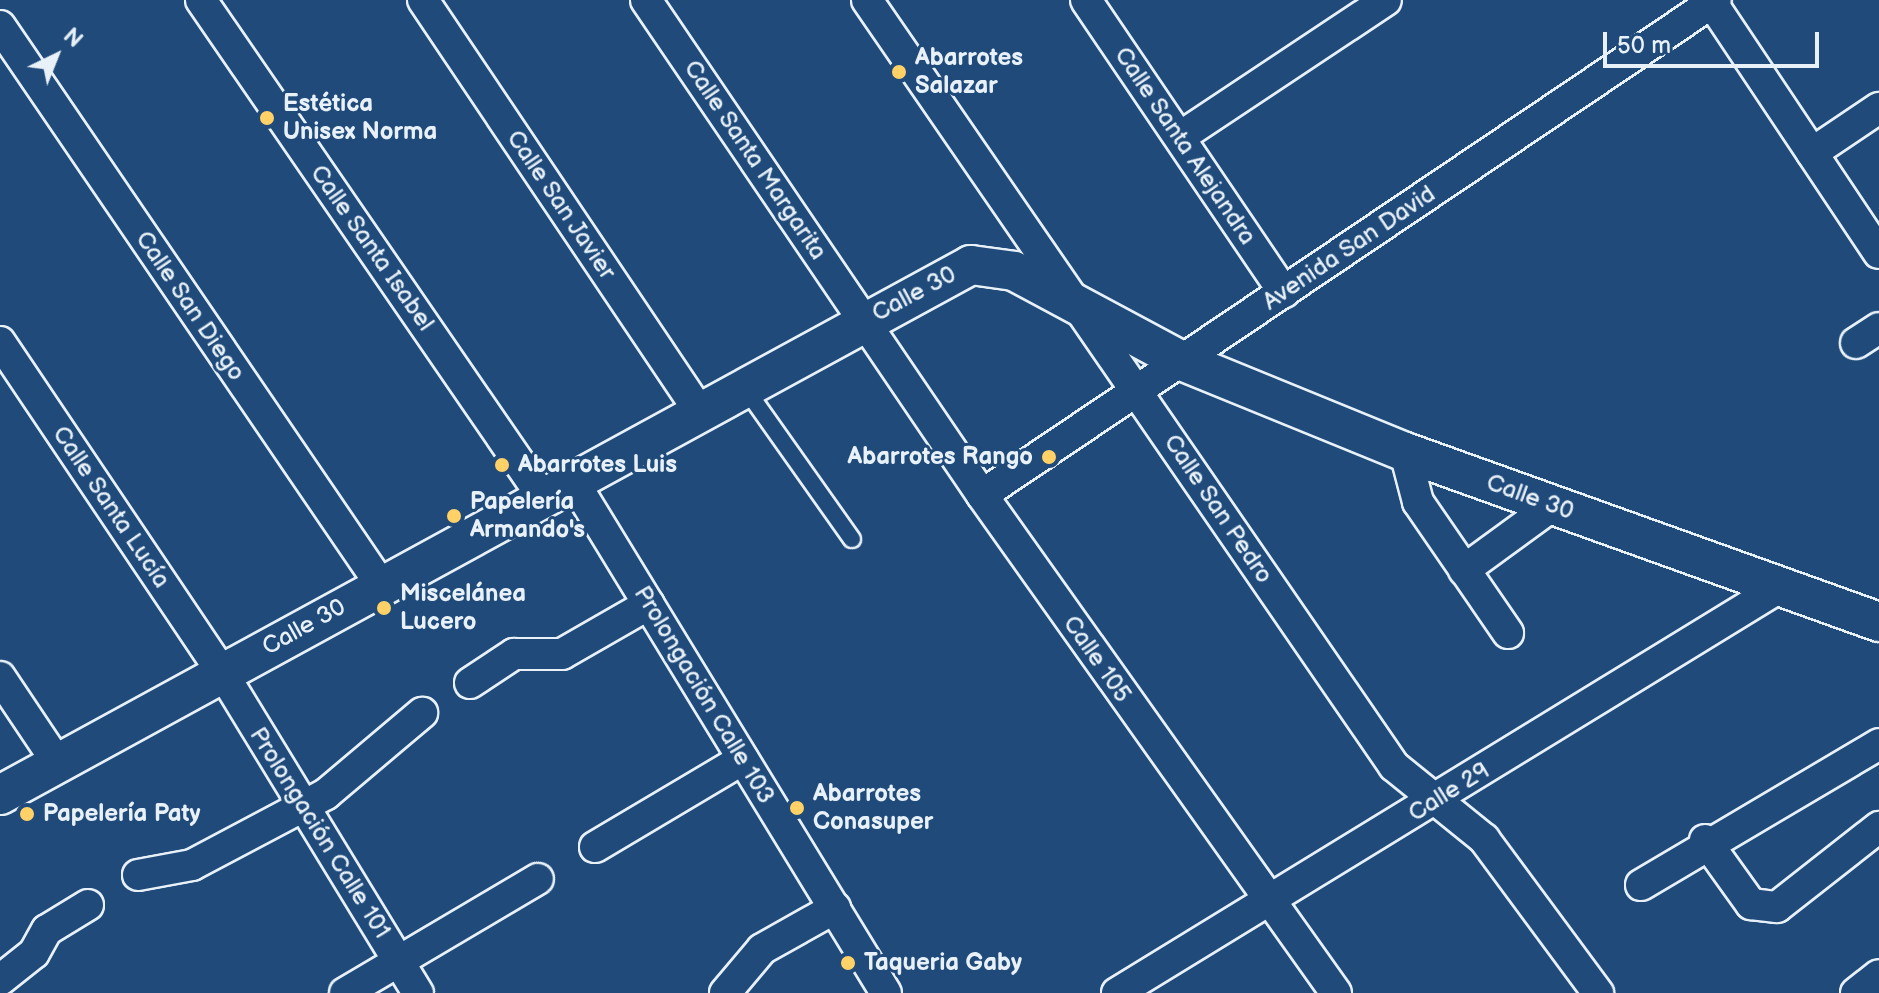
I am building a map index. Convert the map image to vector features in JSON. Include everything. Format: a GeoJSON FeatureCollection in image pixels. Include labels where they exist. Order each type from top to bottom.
{"type":"FeatureCollection","features":[{"type":"Feature","properties":{"kind":"street","name":"Calle Santa Isabel"},"geometry":{"type":"LineString","coordinates":[[201,0],[557,487]]}},
{"type":"Feature","properties":{"kind":"street","name":"Calle San Javier"},"geometry":{"type":"LineString","coordinates":[[423,0],[699,411]]}},
{"type":"Feature","properties":{"kind":"street","name":"Calle Santa Margarita"},"geometry":{"type":"LineString","coordinates":[[646,0],[864,321]]}},
{"type":"Feature","properties":{"kind":"street","name":"Calle San Pedro"},"geometry":{"type":"LineString","coordinates":[[867,0],[1394,766],[1484,839],[1598,993]]}},
{"type":"Feature","properties":{"kind":"street","name":"Calle Santa Alejandra"},"geometry":{"type":"LineString","coordinates":[[1086,0],[1284,292]]}},
{"type":"Feature","properties":{"kind":"street"},"geometry":{"type":"LineString","coordinates":[[1180,137],[1386,0]]}},
{"type":"Feature","properties":{"kind":"street"},"geometry":{"type":"LineString","coordinates":[[1712,1],[1879,253]]}},
{"type":"Feature","properties":{"kind":"street","name":"Avenida San David"},"geometry":{"type":"LineString","coordinates":[[982,495],[1712,1]]}},
{"type":"Feature","properties":{"kind":"street","name":"Calle San Diego"},"geometry":{"type":"LineString","coordinates":[[0,26],[381,585]]}},
{"type":"Feature","properties":{"kind":"street"},"geometry":{"type":"LineString","coordinates":[[1812,153],[1879,108]]}},
{"type":"Feature","properties":{"kind":"street","name":"Calle 30"},"geometry":{"type":"LineString","coordinates":[[0,795],[557,487],[971,265],[1014,271],[1074,300],[1182,361],[1405,452],[1879,622]]}},
{"type":"Feature","properties":{"kind":"street","name":"Calle 105"},"geometry":{"type":"LineString","coordinates":[[864,321],[982,495],[1336,993]]}},
{"type":"Feature","properties":{"kind":"street","name":"Calle Santa Lucía"},"geometry":{"type":"LineString","coordinates":[[0,342],[222,672]]}},
{"type":"Feature","properties":{"kind":"street"},"geometry":{"type":"LineString","coordinates":[[1405,452],[1418,502],[1508,633]]}},
{"type":"Feature","properties":{"kind":"street","name":"Prolongación Calle 103"},"geometry":{"type":"LineString","coordinates":[[557,487],[649,604],[886,993]]}},
{"type":"Feature","properties":{"kind":"street"},"geometry":{"type":"LineString","coordinates":[[1464,570],[1553,505]]}},
{"type":"Feature","properties":{"kind":"street","name":"Calle 29"},"geometry":{"type":"LineString","coordinates":[[1117,993],[1270,904],[1780,587]]}},
{"type":"Feature","properties":{"kind":"street"},"geometry":{"type":"LineString","coordinates":[[470,683],[514,654],[562,654],[649,604]]}},
{"type":"Feature","properties":{"kind":"street","name":"Prolongación Calle 101"},"geometry":{"type":"LineString","coordinates":[[222,672],[418,993]]}},
{"type":"Feature","properties":{"kind":"street"},"geometry":{"type":"LineString","coordinates":[[0,677],[57,762]]}},
{"type":"Feature","properties":{"kind":"street"},"geometry":{"type":"LineString","coordinates":[[138,875],[192,865],[302,805],[388,748],[422,713]]}},
{"type":"Feature","properties":{"kind":"street"},"geometry":{"type":"LineString","coordinates":[[1641,885],[1705,840],[1879,744]]}},
{"type":"Feature","properties":{"kind":"street"},"geometry":{"type":"LineString","coordinates":[[595,847],[743,759]]}},
{"type":"Feature","properties":{"kind":"street"},"geometry":{"type":"LineString","coordinates":[[1705,840],[1751,904],[1777,907],[1879,827]]}},
{"type":"Feature","properties":{"kind":"street"},"geometry":{"type":"LineString","coordinates":[[345,993],[538,879]]}},
{"type":"Feature","properties":{"kind":"street"},"geometry":{"type":"LineString","coordinates":[[0,980],[34,953],[47,930],[88,905]]}},
{"type":"Feature","properties":{"kind":"street"},"geometry":{"type":"LineString","coordinates":[[725,993],[762,949],[835,908]]}},
{"type":"Feature","properties":{"kind":"street"},"geometry":{"type":"LineString","coordinates":[[1856,993],[1879,975]]}},
{"type":"Feature","properties":{"kind":"lane"},"geometry":{"type":"LineString","coordinates":[[744,387],[852,539]]}},
{"type":"Feature","properties":{"kind":"place","name":"Abarrotes Salazar"},"geometry":{"type":"Point","coordinates":[899,72]}},
{"type":"Feature","properties":{"kind":"place","name":"Estética Unisex Norma"},"geometry":{"type":"Point","coordinates":[267,118]}},
{"type":"Feature","properties":{"kind":"place","name":"Abarrotes Rango"},"geometry":{"type":"Point","coordinates":[1049,457]}},
{"type":"Feature","properties":{"kind":"place","name":"Abarrotes Luis"},"geometry":{"type":"Point","coordinates":[502,465]}},
{"type":"Feature","properties":{"kind":"place","name":"Papelería Armando's"},"geometry":{"type":"Point","coordinates":[454,516]}},
{"type":"Feature","properties":{"kind":"place","name":"Miscelánea Lucero"},"geometry":{"type":"Point","coordinates":[384,608]}},
{"type":"Feature","properties":{"kind":"place","name":"Abarrotes Conasuper"},"geometry":{"type":"Point","coordinates":[797,808]}},
{"type":"Feature","properties":{"kind":"place","name":"Papelería Paty"},"geometry":{"type":"Point","coordinates":[27,814]}},
{"type":"Feature","properties":{"kind":"place","name":"Taqueria Gaby"},"geometry":{"type":"Point","coordinates":[848,963]}}]}
